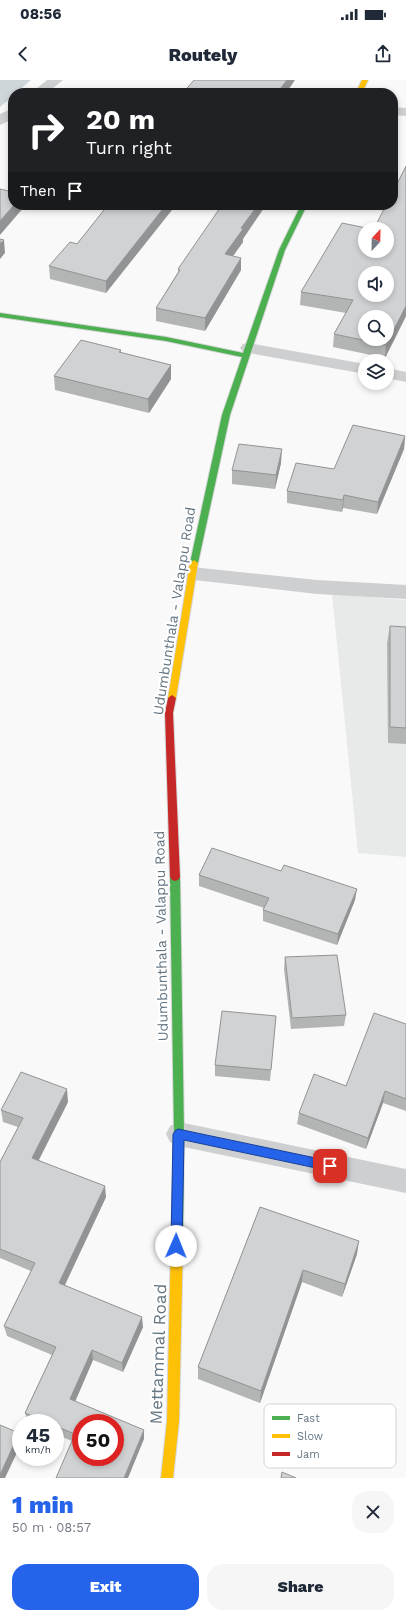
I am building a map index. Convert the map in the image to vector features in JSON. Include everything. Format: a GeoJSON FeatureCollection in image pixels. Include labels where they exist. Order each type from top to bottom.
{"type":"FeatureCollection","features":[{"type":"Feature","properties":{"kind":"main road","name":"Udumbunthala - Valappu Road"},"geometry":{"type":"LineString","coordinates":[[178,1134],[175,867],[169,713],[192,574],[226,414],[282,250],[302,210]]}},
{"type":"Feature","properties":{"kind":"main road"},"geometry":{"type":"LineString","coordinates":[[0,315],[248,352]]}},
{"type":"Feature","properties":{"kind":"main road","name":"Mettammal Road"},"geometry":{"type":"LineString","coordinates":[[166,1478],[173,1421],[178,1134]]}},
{"type":"Feature","properties":{"kind":"street"},"geometry":{"type":"LineString","coordinates":[[45,88],[56,80]]}},
{"type":"Feature","properties":{"kind":"street"},"geometry":{"type":"LineString","coordinates":[[248,352],[358,368]]}},
{"type":"Feature","properties":{"kind":"street"},"geometry":{"type":"LineString","coordinates":[[394,375],[406,377]]}},
{"type":"Feature","properties":{"kind":"street"},"geometry":{"type":"LineString","coordinates":[[192,574],[317,587],[406,592]]}},
{"type":"Feature","properties":{"kind":"street"},"geometry":{"type":"LineString","coordinates":[[178,1134],[406,1181]]}},
{"type":"Feature","properties":{"kind":"shaded area"},"geometry":{"type":"Polygon","coordinates":[[[0,80],[31,80],[22,88],[8,88],[8,100],[0,107],[0,80]]]}},
{"type":"Feature","properties":{"kind":"shaded area"},"geometry":{"type":"Polygon","coordinates":[[[332,594],[406,600],[406,857],[358,853],[332,594]]]}},
{"type":"Feature","properties":{"kind":"building"},"geometry":{"type":"Polygon","coordinates":[[[194,80],[287,80],[281,88],[187,88],[194,80]]]}},
{"type":"Feature","properties":{"kind":"building"},"geometry":{"type":"Polygon","coordinates":[[[406,166],[406,306],[394,329],[394,310],[358,310],[358,339],[334,334],[353,300],[301,292],[342,223],[358,226],[358,258],[394,258],[394,222],[378,222],[384,210],[398,210],[398,182],[406,166]]]}},
{"type":"Feature","properties":{"kind":"building"},"geometry":{"type":"Polygon","coordinates":[[[0,189],[8,191],[8,210],[10,210],[0,221],[0,189]]]}},
{"type":"Feature","properties":{"kind":"building"},"geometry":{"type":"Polygon","coordinates":[[[104,210],[162,210],[106,281],[49,266],[70,242],[77,244],[104,210]]]}},
{"type":"Feature","properties":{"kind":"building"},"geometry":{"type":"Polygon","coordinates":[[[219,210],[254,210],[225,254],[241,258],[205,318],[156,308],[180,270],[178,269],[219,210]]]}},
{"type":"Feature","properties":{"kind":"building"},"geometry":{"type":"Polygon","coordinates":[[[81,340],[121,350],[119,352],[171,365],[148,399],[54,376],[81,340]]]}},
{"type":"Feature","properties":{"kind":"building"},"geometry":{"type":"Polygon","coordinates":[[[353,425],[405,436],[378,502],[344,495],[343,500],[287,491],[296,463],[334,469],[353,425]]]}},
{"type":"Feature","properties":{"kind":"building"},"geometry":{"type":"Polygon","coordinates":[[[239,444],[282,449],[276,475],[232,470],[239,444]]]}},
{"type":"Feature","properties":{"kind":"building"},"geometry":{"type":"Polygon","coordinates":[[[390,626],[406,627],[406,728],[390,727],[390,626]]]}},
{"type":"Feature","properties":{"kind":"building"},"geometry":{"type":"Polygon","coordinates":[[[212,848],[281,871],[284,865],[357,889],[338,934],[263,910],[269,898],[199,875],[212,848]]]}},
{"type":"Feature","properties":{"kind":"building"},"geometry":{"type":"Polygon","coordinates":[[[337,955],[346,1015],[292,1018],[285,957],[337,955]]]}},
{"type":"Feature","properties":{"kind":"building"},"geometry":{"type":"Polygon","coordinates":[[[222,1011],[276,1016],[271,1070],[215,1065],[222,1011]]]}},
{"type":"Feature","properties":{"kind":"building"},"geometry":{"type":"Polygon","coordinates":[[[374,1013],[406,1024],[406,1099],[385,1091],[368,1138],[299,1113],[314,1074],[346,1086],[374,1013]]]}},
{"type":"Feature","properties":{"kind":"building"},"geometry":{"type":"Polygon","coordinates":[[[21,1072],[67,1089],[32,1158],[105,1186],[59,1283],[142,1317],[122,1363],[92,1350],[70,1399],[106,1414],[72,1414],[72,1433],[64,1430],[64,1414],[25,1413],[56,1347],[4,1326],[35,1263],[0,1249],[0,1162],[23,1118],[1,1110],[21,1072]]]}},
{"type":"Feature","properties":{"kind":"building"},"geometry":{"type":"Polygon","coordinates":[[[260,1207],[359,1241],[345,1284],[303,1270],[261,1391],[198,1367],[260,1207]]]}},
{"type":"Feature","properties":{"kind":"building"},"geometry":{"type":"Polygon","coordinates":[[[124,1422],[144,1430],[124,1478],[56,1478],[61,1466],[64,1466],[64,1459],[72,1441],[72,1466],[124,1466],[124,1422]]]}},
{"type":"Feature","properties":{"kind":"building"},"geometry":{"type":"Polygon","coordinates":[[[0,1425],[12,1430],[12,1448],[0,1475],[0,1425]]]}},
{"type":"Feature","properties":{"kind":"building"},"geometry":{"type":"Polygon","coordinates":[[[282,1472],[296,1478],[281,1478],[282,1472]]]}},
{"type":"Feature","properties":{"kind":"traffic: fast"},"geometry":{"type":"LineString","coordinates":[[194,563],[226,415],[282,250],[302,210]]}},
{"type":"Feature","properties":{"kind":"traffic: fast"},"geometry":{"type":"LineString","coordinates":[[0,315],[166,339],[246,356]]}},
{"type":"Feature","properties":{"kind":"traffic: fast"},"geometry":{"type":"LineString","coordinates":[[175,877],[179,1134],[177,1239]]}},
{"type":"Feature","properties":{"kind":"traffic: slow"},"geometry":{"type":"LineString","coordinates":[[361,88],[365,80]]}},
{"type":"Feature","properties":{"kind":"traffic: slow"},"geometry":{"type":"LineString","coordinates":[[172,698],[194,563]]}},
{"type":"Feature","properties":{"kind":"traffic: slow"},"geometry":{"type":"LineString","coordinates":[[167,1478],[173,1421],[177,1239]]}},
{"type":"Feature","properties":{"kind":"traffic: jam"},"geometry":{"type":"LineString","coordinates":[[172,698],[169,713],[175,877]]}},
{"type":"Feature","properties":{"kind":"route"},"geometry":{"type":"LineString","coordinates":[[176,1246],[178,1134],[330,1166]]}}]}
